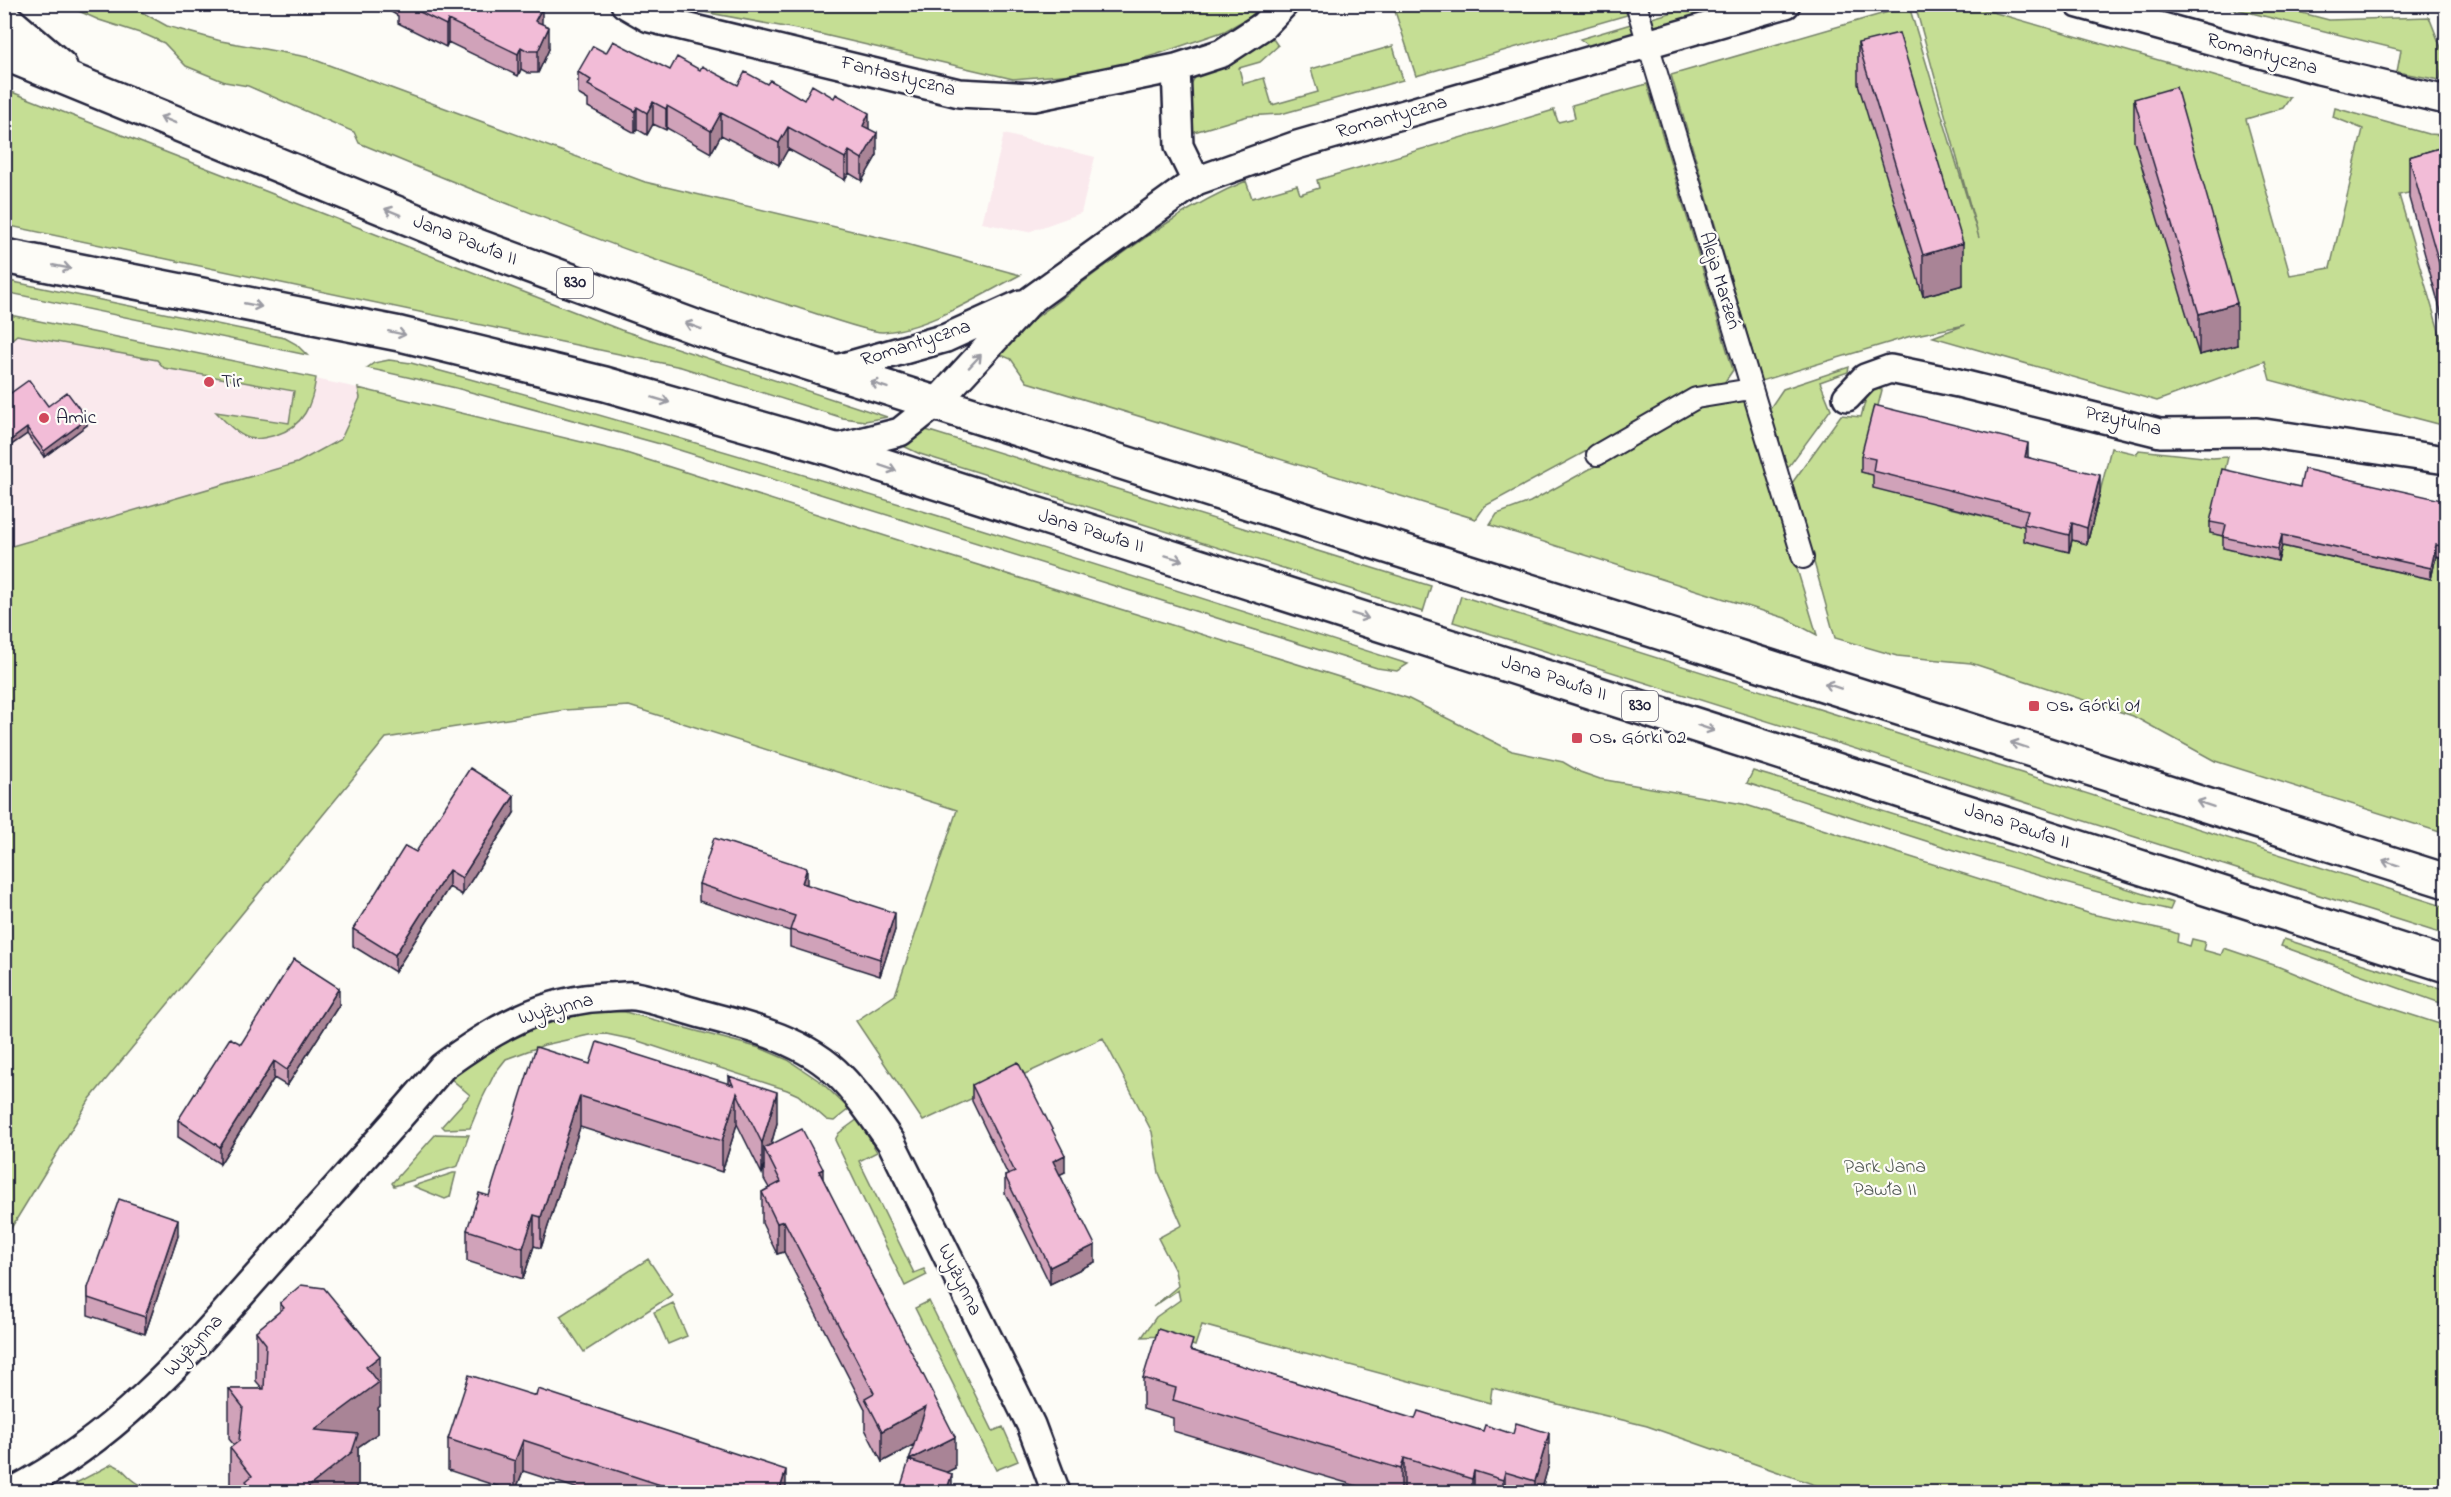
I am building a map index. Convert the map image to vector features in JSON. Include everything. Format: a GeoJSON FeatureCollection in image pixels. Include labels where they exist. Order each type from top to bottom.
{"type":"FeatureCollection","features":[{"type":"Feature","properties":{"kind":"main road"},"geometry":{"type":"LineString","coordinates":[[4,19],[82,85]]}},
{"type":"Feature","properties":{"kind":"main road","name":"Jana Pawła II"},"geometry":{"type":"LineString","coordinates":[[4,54],[477,246],[701,329],[2446,881]]}},
{"type":"Feature","properties":{"kind":"main road","name":"Jana Pawła II"},"geometry":{"type":"LineString","coordinates":[[4,256],[400,334],[605,384],[832,449],[2446,965]]}},
{"type":"Feature","properties":{"kind":"street","name":"Fantastyczna"},"geometry":{"type":"LineString","coordinates":[[625,4],[649,18],[959,93],[1034,97],[1176,68],[1222,53],[1263,26],[1284,4]]}},
{"type":"Feature","properties":{"kind":"street","name":"Aleja Marzeń"},"geometry":{"type":"LineString","coordinates":[[1636,4],[1803,558]]}},
{"type":"Feature","properties":{"kind":"street","name":"Romantyczna"},"geometry":{"type":"LineString","coordinates":[[833,370],[946,338],[1030,300],[1196,181],[1297,146],[1786,4]]}},
{"type":"Feature","properties":{"kind":"street","name":"Romantyczna"},"geometry":{"type":"LineString","coordinates":[[2079,4],[2319,70],[2446,99]]}},
{"type":"Feature","properties":{"kind":"street"},"geometry":{"type":"LineString","coordinates":[[1176,68],[1179,146],[1196,181]]}},
{"type":"Feature","properties":{"kind":"street","name":"Romantyczna"},"geometry":{"type":"LineString","coordinates":[[935,404],[1030,300]]}},
{"type":"Feature","properties":{"kind":"street","name":"Przytulna"},"geometry":{"type":"LineString","coordinates":[[1847,397],[1865,378],[1890,369],[2160,433],[2257,432],[2446,460]]}},
{"type":"Feature","properties":{"kind":"street"},"geometry":{"type":"LineString","coordinates":[[1597,455],[1696,398],[1751,389]]}},
{"type":"Feature","properties":{"kind":"street"},"geometry":{"type":"LineString","coordinates":[[832,449],[900,432],[935,404]]}},
{"type":"Feature","properties":{"kind":"street","name":"Wyżynna"},"geometry":{"type":"LineString","coordinates":[[12,1492],[92,1442],[140,1403],[204,1337],[442,1067],[478,1040],[520,1017],[588,998],[633,996],[734,1022],[771,1035],[811,1054],[841,1077],[891,1142],[1031,1425],[1056,1492]]}},
{"type":"Feature","properties":{"kind":"shaded area"},"geometry":{"type":"Polygon","coordinates":[[[1004,134],[1095,157],[1081,213],[1028,232],[982,223],[1004,134]]]}},
{"type":"Feature","properties":{"kind":"shaded area"},"geometry":{"type":"Polygon","coordinates":[[[5,314],[358,388],[360,398],[341,439],[297,463],[5,548],[5,314]]]}},
{"type":"Feature","properties":{"kind":"green space"},"geometry":{"type":"Polygon","coordinates":[[[65,5],[129,5],[167,26],[221,41],[307,57],[645,182],[899,242],[1020,275],[953,310],[918,325],[883,332],[852,326],[682,269],[466,187],[359,143],[354,132],[248,86],[225,82],[186,66],[164,43],[99,20],[65,5]]]}},
{"type":"Feature","properties":{"kind":"green space"},"geometry":{"type":"Polygon","coordinates":[[[681,5],[1264,5],[1248,18],[1225,31],[1158,54],[1096,72],[1013,79],[807,31],[693,10],[681,5]]]}},
{"type":"Feature","properties":{"kind":"green space"},"geometry":{"type":"Polygon","coordinates":[[[1393,5],[1624,5],[1627,15],[1416,76],[1393,5]]]}},
{"type":"Feature","properties":{"kind":"green space"},"geometry":{"type":"Polygon","coordinates":[[[1698,5],[1738,5],[1655,29],[1652,18],[1698,5]]]}},
{"type":"Feature","properties":{"kind":"green space"},"geometry":{"type":"Polygon","coordinates":[[[1915,5],[1968,5],[2290,98],[2283,108],[2246,119],[2290,275],[2330,268],[2363,129],[2333,117],[2335,108],[2428,134],[2446,135],[2446,185],[2399,195],[2446,355],[2446,426],[2270,380],[2265,361],[2157,401],[1933,337],[1965,325],[1911,336],[1761,381],[1671,75],[1909,6],[1979,238],[1915,5]]]}},
{"type":"Feature","properties":{"kind":"green space"},"geometry":{"type":"Polygon","coordinates":[[[2219,5],[2271,5],[2329,20],[2429,17],[2444,55],[2440,80],[2397,72],[2401,50],[2219,5]]]}},
{"type":"Feature","properties":{"kind":"green space"},"geometry":{"type":"Polygon","coordinates":[[[1631,24],[1633,32],[1631,36],[1591,47],[1580,39],[1631,24]]]}},
{"type":"Feature","properties":{"kind":"green space"},"geometry":{"type":"Polygon","coordinates":[[[1271,36],[1278,46],[1260,62],[1239,68],[1243,84],[1264,78],[1272,105],[1318,92],[1311,69],[1393,46],[1403,80],[1281,114],[1248,116],[1194,132],[1185,93],[1198,73],[1271,36]]]}},
{"type":"Feature","properties":{"kind":"green space"},"geometry":{"type":"Polygon","coordinates":[[[1647,84],[1733,370],[1724,383],[1692,394],[1485,506],[1476,519],[1027,382],[1011,359],[1001,355],[1012,336],[1133,246],[1206,200],[1246,181],[1252,198],[1297,185],[1300,194],[1319,188],[1317,180],[1554,110],[1558,122],[1575,118],[1572,105],[1647,84]]]}},
{"type":"Feature","properties":{"kind":"green space"},"geometry":{"type":"Polygon","coordinates":[[[4,89],[621,330],[887,417],[865,421],[843,418],[681,367],[5,225],[4,89]]]}},
{"type":"Feature","properties":{"kind":"green space"},"geometry":{"type":"Polygon","coordinates":[[[4,280],[285,338],[296,344],[307,355],[5,292],[4,280]]]}},
{"type":"Feature","properties":{"kind":"green space"},"geometry":{"type":"Polygon","coordinates":[[[5,314],[316,378],[312,397],[305,413],[294,426],[273,436],[249,438],[235,430],[216,412],[289,423],[294,391],[164,368],[157,360],[17,335],[5,345],[5,314]]]}},
{"type":"Feature","properties":{"kind":"green space"},"geometry":{"type":"Polygon","coordinates":[[[389,360],[411,363],[662,433],[1035,546],[1408,664],[1397,671],[1377,668],[660,444],[456,388],[367,368],[374,363],[389,360]]]}},
{"type":"Feature","properties":{"kind":"green space"},"geometry":{"type":"Polygon","coordinates":[[[1849,367],[1848,372],[1820,382],[1831,409],[1787,469],[1768,411],[1783,389],[1849,367]]]}},
{"type":"Feature","properties":{"kind":"green space"},"geometry":{"type":"Polygon","coordinates":[[[1869,387],[1882,390],[1861,472],[1951,496],[1949,508],[2087,544],[2111,448],[2137,454],[2139,450],[2212,458],[2228,457],[2210,533],[2226,537],[2223,548],[2278,561],[2282,546],[2431,579],[2436,556],[2446,559],[2446,834],[2215,761],[2133,716],[1971,663],[1897,656],[1835,638],[1792,483],[1841,415],[1861,417],[1869,387]]]}},
{"type":"Feature","properties":{"kind":"green space","name":"Park Jana Pawła II"},"geometry":{"type":"Polygon","coordinates":[[[358,388],[623,452],[1407,698],[1512,751],[1563,762],[1580,772],[1600,779],[1743,804],[2091,914],[2167,930],[2178,934],[2177,942],[2190,946],[2192,939],[2205,942],[2203,950],[2221,955],[2224,948],[2277,966],[2343,993],[2446,1026],[2446,1492],[1835,1492],[1647,1426],[1492,1388],[1490,1403],[1202,1325],[1195,1346],[1165,1336],[1142,1337],[1156,1317],[1180,1300],[1178,1290],[1153,1307],[1178,1286],[1175,1271],[1158,1238],[1182,1225],[1159,1173],[1152,1132],[1103,1038],[923,1121],[856,1021],[895,995],[957,810],[629,706],[565,710],[386,738],[90,1099],[5,1238],[5,548],[297,463],[341,439],[360,398],[358,388]]]}},
{"type":"Feature","properties":{"kind":"green space"},"geometry":{"type":"Polygon","coordinates":[[[1745,397],[1817,635],[1785,618],[1490,525],[1497,514],[1530,502],[1702,407],[1745,397]]]}},
{"type":"Feature","properties":{"kind":"green space"},"geometry":{"type":"Polygon","coordinates":[[[926,430],[1431,586],[1423,612],[920,454],[899,444],[926,430]]]}},
{"type":"Feature","properties":{"kind":"green space"},"geometry":{"type":"Polygon","coordinates":[[[1461,596],[2446,907],[2446,935],[1453,622],[1461,596]]]}},
{"type":"Feature","properties":{"kind":"green space"},"geometry":{"type":"Polygon","coordinates":[[[1753,771],[2173,903],[2170,910],[2063,883],[1957,851],[1747,783],[1753,771]]]}},
{"type":"Feature","properties":{"kind":"green space"},"geometry":{"type":"Polygon","coordinates":[[[2284,939],[2446,990],[2446,1005],[2281,946],[2284,939]]]}},
{"type":"Feature","properties":{"kind":"green space"},"geometry":{"type":"Polygon","coordinates":[[[609,1011],[625,1012],[760,1048],[788,1060],[821,1082],[849,1109],[834,1121],[827,1120],[798,1095],[787,1090],[635,1040],[606,1034],[589,1035],[544,1045],[506,1059],[495,1073],[470,1128],[445,1129],[442,1126],[470,1095],[450,1078],[505,1042],[524,1033],[564,1018],[609,1011]]]}},
{"type":"Feature","properties":{"kind":"green space"},"geometry":{"type":"Polygon","coordinates":[[[858,1119],[877,1152],[859,1161],[914,1273],[924,1269],[927,1275],[905,1286],[835,1140],[839,1133],[858,1119]]]}},
{"type":"Feature","properties":{"kind":"green space"},"geometry":{"type":"Polygon","coordinates":[[[436,1134],[469,1135],[458,1166],[394,1186],[392,1183],[436,1134]]]}},
{"type":"Feature","properties":{"kind":"green space"},"geometry":{"type":"Polygon","coordinates":[[[456,1173],[450,1197],[445,1199],[413,1186],[456,1173]]]}},
{"type":"Feature","properties":{"kind":"green space"},"geometry":{"type":"Polygon","coordinates":[[[648,1259],[672,1295],[584,1352],[560,1316],[648,1259]]]}},
{"type":"Feature","properties":{"kind":"green space"},"geometry":{"type":"Polygon","coordinates":[[[929,1301],[993,1431],[1003,1427],[1018,1461],[996,1470],[915,1308],[929,1301]]]}},
{"type":"Feature","properties":{"kind":"green space"},"geometry":{"type":"Polygon","coordinates":[[[673,1303],[687,1336],[668,1344],[654,1312],[673,1303]]]}},
{"type":"Feature","properties":{"kind":"green space"},"geometry":{"type":"Polygon","coordinates":[[[112,1464],[121,1468],[139,1484],[166,1492],[82,1492],[76,1483],[112,1464]]]}},
{"type":"Feature","properties":{"kind":"building"},"geometry":{"type":"Polygon","coordinates":[[[404,4],[535,4],[542,8],[535,21],[549,27],[538,51],[528,51],[521,47],[518,54],[448,20],[446,25],[404,4]]]}},
{"type":"Feature","properties":{"kind":"building"},"geometry":{"type":"Polygon","coordinates":[[[1899,33],[1963,243],[1923,255],[1858,43],[1899,33]]]}},
{"type":"Feature","properties":{"kind":"building"},"geometry":{"type":"Polygon","coordinates":[[[613,41],[670,70],[677,57],[700,70],[702,66],[738,85],[745,72],[767,84],[770,80],[804,100],[812,85],[834,98],[836,94],[869,113],[863,126],[877,133],[862,159],[849,151],[845,158],[788,127],[779,143],[721,113],[711,131],[667,106],[666,109],[653,102],[647,113],[637,107],[635,111],[588,85],[591,80],[578,72],[593,46],[606,53],[613,41]]]}},
{"type":"Feature","properties":{"kind":"building"},"geometry":{"type":"Polygon","coordinates":[[[2176,87],[2237,303],[2199,314],[2134,99],[2176,87]]]}},
{"type":"Feature","properties":{"kind":"building"},"geometry":{"type":"Polygon","coordinates":[[[2446,146],[2446,288],[2409,157],[2446,146]]]}},
{"type":"Feature","properties":{"kind":"building","name":"Amic"},"geometry":{"type":"Polygon","coordinates":[[[29,380],[48,406],[67,392],[87,419],[44,451],[27,428],[4,445],[4,398],[29,380]]]}},
{"type":"Feature","properties":{"kind":"building"},"geometry":{"type":"Polygon","coordinates":[[[1874,405],[2028,443],[2025,457],[2100,475],[2087,528],[2072,523],[2069,535],[2024,524],[2028,510],[1873,471],[1875,459],[1861,456],[1874,405]]]}},
{"type":"Feature","properties":{"kind":"building"},"geometry":{"type":"Polygon","coordinates":[[[2222,469],[2300,487],[2304,469],[2446,501],[2446,547],[2436,545],[2431,568],[2282,535],[2278,549],[2223,537],[2226,525],[2210,522],[2222,469]]]}},
{"type":"Feature","properties":{"kind":"building"},"geometry":{"type":"Polygon","coordinates":[[[470,768],[514,796],[462,878],[449,870],[395,955],[353,929],[405,846],[416,852],[470,768]]]}},
{"type":"Feature","properties":{"kind":"building"},"geometry":{"type":"Polygon","coordinates":[[[714,838],[807,868],[802,883],[895,913],[880,959],[790,930],[795,916],[699,884],[714,838]]]}},
{"type":"Feature","properties":{"kind":"building"},"geometry":{"type":"Polygon","coordinates":[[[294,959],[339,988],[287,1070],[274,1061],[220,1147],[178,1120],[230,1038],[241,1044],[294,959]]]}},
{"type":"Feature","properties":{"kind":"building"},"geometry":{"type":"Polygon","coordinates":[[[597,1042],[733,1085],[729,1076],[777,1092],[762,1143],[737,1093],[722,1141],[580,1096],[541,1217],[534,1215],[523,1248],[467,1230],[479,1193],[489,1196],[536,1047],[590,1064],[597,1042]]]}},
{"type":"Feature","properties":{"kind":"building"},"geometry":{"type":"Polygon","coordinates":[[[1018,1062],[1065,1155],[1053,1161],[1095,1245],[1050,1267],[1005,1176],[1015,1172],[972,1085],[1018,1062]]]}},
{"type":"Feature","properties":{"kind":"building"},"geometry":{"type":"Polygon","coordinates":[[[802,1129],[823,1169],[819,1171],[955,1437],[909,1460],[926,1407],[882,1431],[865,1398],[874,1393],[784,1221],[777,1223],[762,1192],[781,1182],[764,1148],[802,1129]]]}},
{"type":"Feature","properties":{"kind":"building"},"geometry":{"type":"Polygon","coordinates":[[[119,1199],[178,1219],[145,1317],[88,1298],[88,1288],[119,1199]]]}},
{"type":"Feature","properties":{"kind":"building"},"geometry":{"type":"Polygon","coordinates":[[[301,1285],[324,1288],[380,1356],[366,1367],[378,1383],[315,1430],[358,1434],[352,1452],[302,1492],[256,1492],[246,1481],[252,1476],[230,1448],[239,1441],[243,1407],[229,1389],[264,1389],[266,1344],[256,1331],[284,1308],[280,1303],[301,1285]]]}},
{"type":"Feature","properties":{"kind":"building"},"geometry":{"type":"Polygon","coordinates":[[[1158,1329],[1193,1340],[1190,1350],[1415,1419],[1418,1411],[1483,1431],[1485,1425],[1513,1434],[1516,1423],[1549,1433],[1535,1481],[1505,1472],[1503,1480],[1474,1471],[1472,1479],[1404,1458],[1401,1469],[1173,1400],[1176,1388],[1143,1378],[1158,1329]]]}},
{"type":"Feature","properties":{"kind":"building"},"geometry":{"type":"Polygon","coordinates":[[[469,1375],[536,1396],[538,1389],[786,1470],[779,1492],[682,1492],[523,1440],[515,1461],[448,1439],[469,1375]]]}},
{"type":"Feature","properties":{"kind":"building"},"geometry":{"type":"Polygon","coordinates":[[[909,1460],[952,1474],[946,1492],[899,1492],[909,1460]]]}},
{"type":"Feature","properties":{"kind":"place","name":"Tir"},"geometry":{"type":"Point","coordinates":[209,382]}},
{"type":"Feature","properties":{"kind":"place","name":"Amic"},"geometry":{"type":"Point","coordinates":[44,418]}},
{"type":"Feature","properties":{"kind":"place","name":"Os. Górki 01"},"geometry":{"type":"Point","coordinates":[2034,706]}},
{"type":"Feature","properties":{"kind":"place","name":"Os. Górki 02"},"geometry":{"type":"Point","coordinates":[1577,738]}}]}
